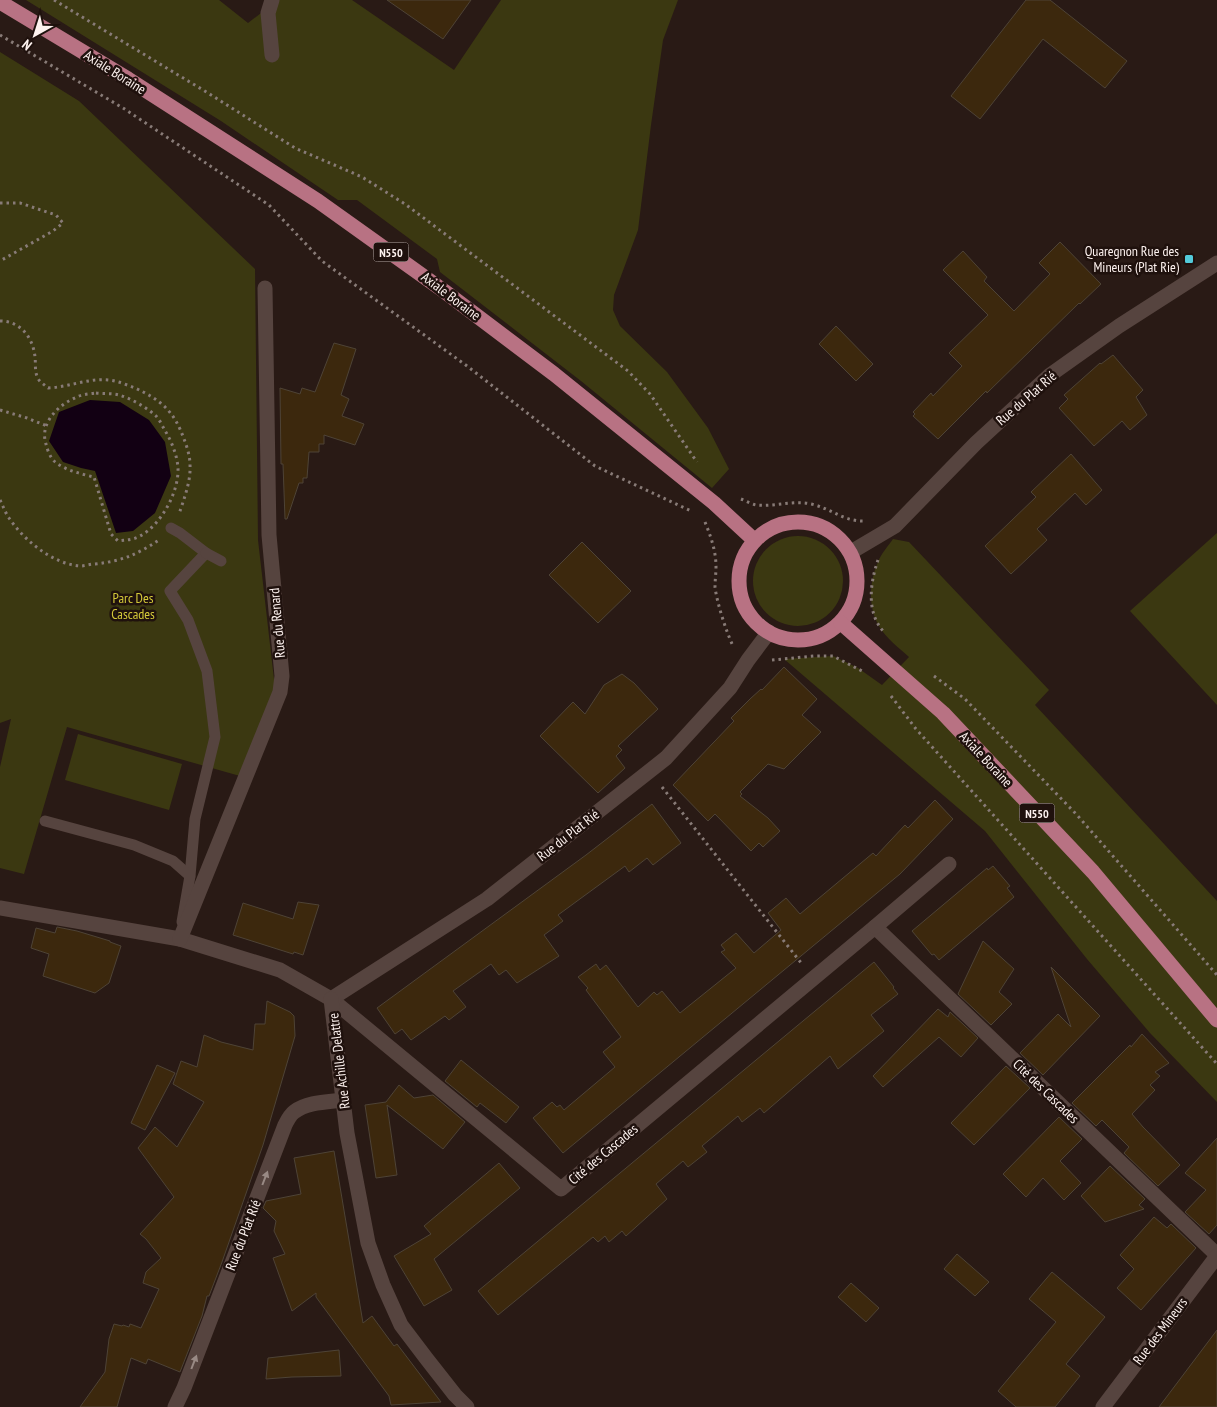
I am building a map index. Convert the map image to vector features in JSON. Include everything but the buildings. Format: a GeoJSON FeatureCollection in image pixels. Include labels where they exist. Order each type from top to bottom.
{"type":"FeatureCollection","features":[{"type":"Feature","properties":{"kind":"main road","name":"Axiale Boraine"},"geometry":{"type":"LineString","coordinates":[[0,2],[128,79],[318,201],[444,290],[554,374],[714,503],[754,540]]}},
{"type":"Feature","properties":{"kind":"main road"},"geometry":{"type":"LineString","coordinates":[[806,521],[824,527],[839,537],[851,552],[857,570],[858,589],[852,607],[840,623],[828,632],[814,638],[799,640],[784,638],[769,632],[755,621],[745,607],[739,590],[739,572],[744,555],[754,540],[769,528],[787,522],[806,521]]}},
{"type":"Feature","properties":{"kind":"main road","name":"Axiale Boraine"},"geometry":{"type":"LineString","coordinates":[[840,623],[956,727],[1093,872],[1217,1020]]}},
{"type":"Feature","properties":{"kind":"street"},"geometry":{"type":"LineString","coordinates":[[272,0],[268,13],[272,55]]}},
{"type":"Feature","properties":{"kind":"street","name":"Rue du Plat Rié"},"geometry":{"type":"LineString","coordinates":[[851,552],[895,526],[976,443],[1050,375],[1119,326],[1217,263]]}},
{"type":"Feature","properties":{"kind":"street","name":"Rue du Renard"},"geometry":{"type":"LineString","coordinates":[[180,939],[280,692],[282,676],[269,536],[265,288]]}},
{"type":"Feature","properties":{"kind":"street","name":"Rue du Plat Rié"},"geometry":{"type":"LineString","coordinates":[[331,999],[487,899],[666,758],[730,688],[769,632]]}},
{"type":"Feature","properties":{"kind":"street","name":"Cité des Cascades"},"geometry":{"type":"LineString","coordinates":[[331,999],[561,1189],[949,864]]}},
{"type":"Feature","properties":{"kind":"street","name":"Rue Achille Delattre"},"geometry":{"type":"LineString","coordinates":[[0,908],[180,939],[280,970],[331,999],[347,1134],[368,1243],[383,1285],[401,1324],[455,1395],[467,1407]]}},
{"type":"Feature","properties":{"kind":"street","name":"Cité des Cascades"},"geometry":{"type":"LineString","coordinates":[[875,927],[1217,1255]]}},
{"type":"Feature","properties":{"kind":"street","name":"Rue du Plat Rié"},"geometry":{"type":"LineString","coordinates":[[175,1407],[285,1125],[292,1113],[302,1107],[319,1102],[343,1100]]}},
{"type":"Feature","properties":{"kind":"street","name":"Rue des Mineurs"},"geometry":{"type":"LineString","coordinates":[[1104,1407],[1217,1255]]}},
{"type":"Feature","properties":{"kind":"lane"},"geometry":{"type":"LineString","coordinates":[[171,528],[206,553],[221,561]]}},
{"type":"Feature","properties":{"kind":"lane"},"geometry":{"type":"LineString","coordinates":[[180,939],[190,876],[194,819],[216,737],[208,671],[188,620],[170,591],[206,553]]}},
{"type":"Feature","properties":{"kind":"lane"},"geometry":{"type":"LineString","coordinates":[[45,821],[134,845],[173,861],[190,876]]}},
{"type":"Feature","properties":{"kind":"path"},"geometry":{"type":"LineString","coordinates":[[54,0],[295,148],[362,177],[404,204],[628,371],[650,394],[700,466]]}},
{"type":"Feature","properties":{"kind":"path"},"geometry":{"type":"LineString","coordinates":[[0,35],[123,108],[269,205],[322,260],[467,366],[595,466],[693,513]]}},
{"type":"Feature","properties":{"kind":"path"},"geometry":{"type":"LineString","coordinates":[[0,203],[20,204],[56,215],[63,223],[53,231],[0,261]]}},
{"type":"Feature","properties":{"kind":"path"},"geometry":{"type":"LineString","coordinates":[[0,321],[10,321],[21,327],[30,340],[36,356],[35,371],[38,380],[48,388],[90,380],[110,380],[129,385],[150,395],[169,410],[179,426],[187,447],[191,466],[188,486],[175,523],[160,539],[141,552],[120,560],[79,566],[59,561],[40,550],[22,535],[8,517],[0,500]]}},
{"type":"Feature","properties":{"kind":"path"},"geometry":{"type":"LineString","coordinates":[[96,393],[118,395],[140,404],[157,417],[168,435],[175,453],[178,470],[172,497],[166,509],[150,530],[131,540],[118,541],[110,534],[94,477],[70,470],[54,461],[47,449],[44,437],[47,426],[50,416],[64,404],[78,396],[96,393]]}},
{"type":"Feature","properties":{"kind":"path"},"geometry":{"type":"LineString","coordinates":[[0,410],[47,426]]}},
{"type":"Feature","properties":{"kind":"path"},"geometry":{"type":"LineString","coordinates":[[734,497],[755,505],[793,502],[810,504],[828,509],[842,518],[857,521],[874,520],[893,539],[878,561],[871,597],[873,613],[880,628],[887,635]]}},
{"type":"Feature","properties":{"kind":"path"},"geometry":{"type":"LineString","coordinates":[[702,517],[715,550],[715,585],[718,602],[736,651]]}},
{"type":"Feature","properties":{"kind":"path"},"geometry":{"type":"LineString","coordinates":[[768,661],[814,656],[834,656],[866,674]]}},
{"type":"Feature","properties":{"kind":"path"},"geometry":{"type":"LineString","coordinates":[[933,675],[965,699],[1077,815],[1217,975]]}},
{"type":"Feature","properties":{"kind":"path"},"geometry":{"type":"LineString","coordinates":[[888,692],[916,729],[1217,1064]]}},
{"type":"Feature","properties":{"kind":"path"},"geometry":{"type":"LineString","coordinates":[[649,771],[814,978]]}},
{"type":"Feature","properties":{"kind":"green space"},"geometry":{"type":"Polygon","coordinates":[[[26,0],[219,0],[248,23],[278,0],[352,0],[454,70],[501,0],[678,0],[663,40],[638,230],[614,295],[613,310],[620,326],[667,372],[708,428],[729,469],[712,488],[581,381],[440,272],[437,259],[357,200],[338,200],[221,121],[26,0]]]}},
{"type":"Feature","properties":{"kind":"green space","name":"Parc Des Cascades"},"geometry":{"type":"Polygon","coordinates":[[[0,52],[79,101],[255,269],[258,540],[275,688],[240,776],[67,727],[24,874],[0,868],[0,767],[11,719],[0,723],[0,52]]]}},
{"type":"Feature","properties":{"kind":"green space"},"geometry":{"type":"Polygon","coordinates":[[[1217,533],[1217,705],[1130,611],[1217,533]]]}},
{"type":"Feature","properties":{"kind":"green space"},"geometry":{"type":"Polygon","coordinates":[[[798,536],[815,539],[830,549],[840,564],[843,581],[840,598],[830,613],[815,623],[798,626],[781,623],[766,613],[756,598],[753,581],[756,564],[766,549],[781,539],[798,536]]]}},
{"type":"Feature","properties":{"kind":"green space"},"geometry":{"type":"Polygon","coordinates":[[[893,539],[909,542],[1049,690],[1035,705],[1217,901],[1217,1102],[1150,1033],[1087,959],[985,831],[784,659],[833,656],[858,668],[882,685],[909,657],[893,643],[879,626],[871,603],[871,586],[875,570],[881,556],[893,539]]]}},
{"type":"Feature","properties":{"kind":"green space"},"geometry":{"type":"Polygon","coordinates":[[[78,734],[182,764],[169,810],[65,780],[78,734]]]}},
{"type":"Feature","properties":{"kind":"shaded area"},"geometry":{"type":"Polygon","coordinates":[[[90,400],[120,402],[149,420],[165,442],[171,476],[155,513],[133,531],[116,533],[95,471],[63,462],[49,441],[59,412],[90,400]]]}},
{"type":"Feature","properties":{"kind":"place","name":"Quaregnon Rue des Mineurs (Plat Rie)"},"geometry":{"type":"Point","coordinates":[1189,259]}}]}
